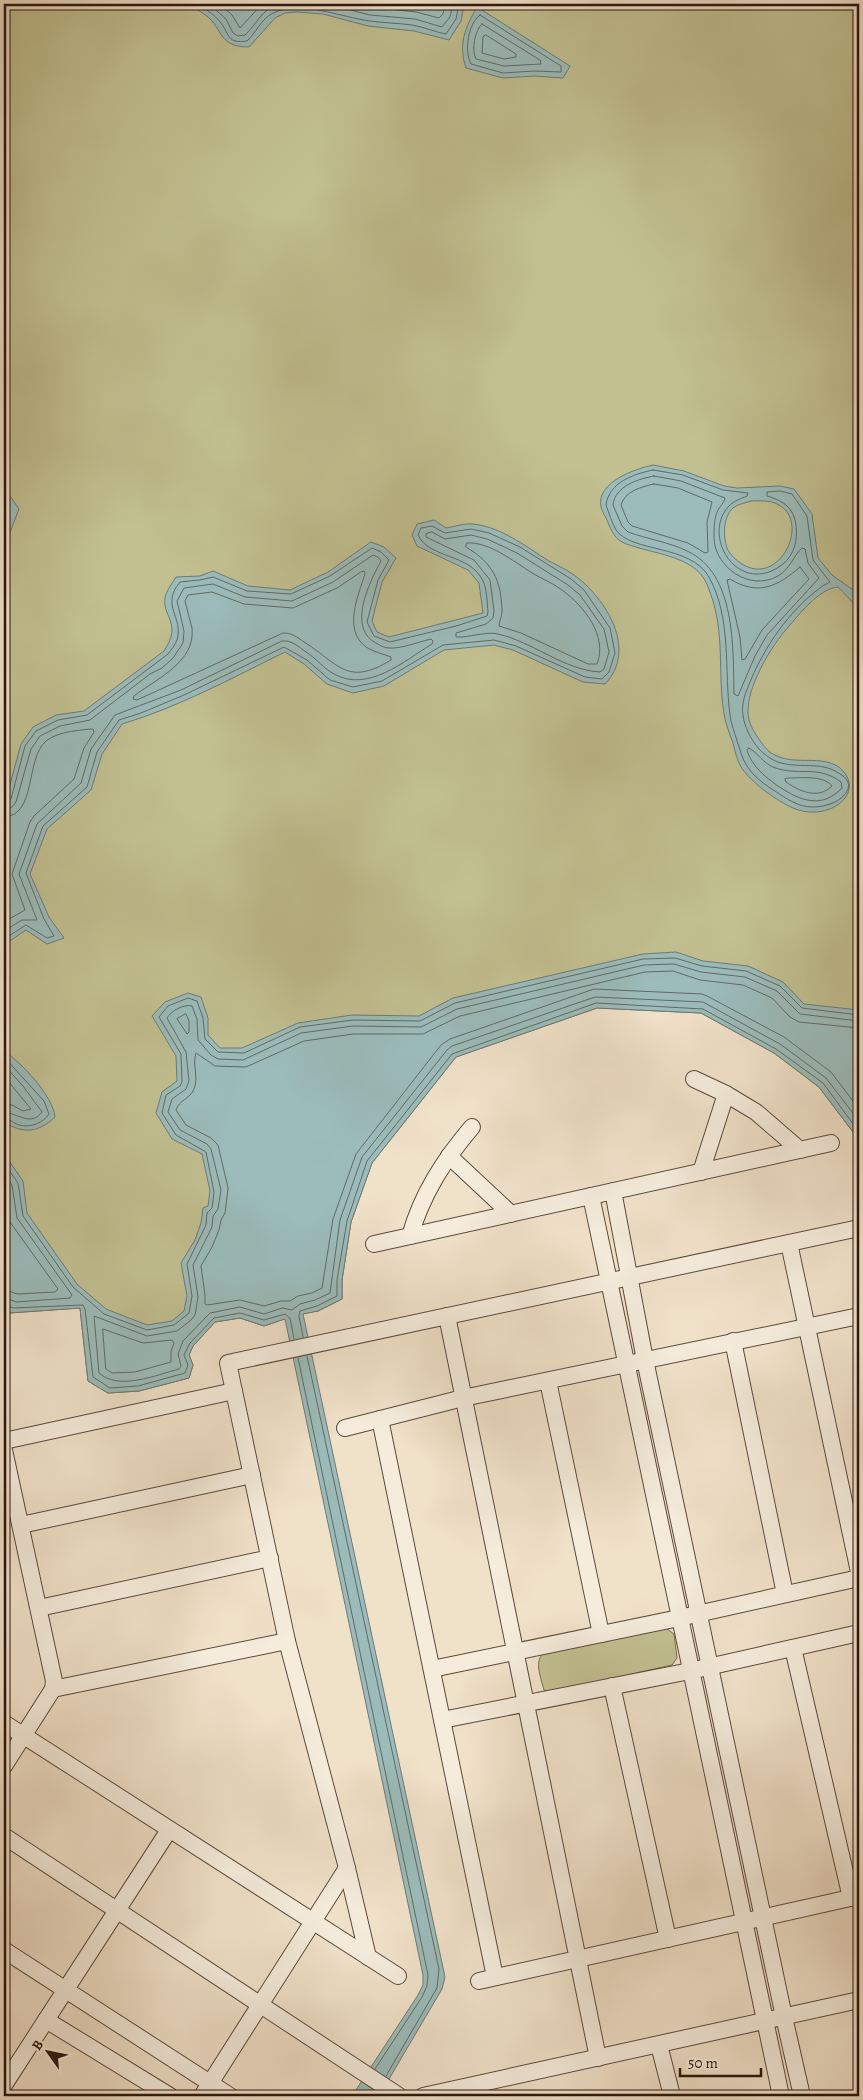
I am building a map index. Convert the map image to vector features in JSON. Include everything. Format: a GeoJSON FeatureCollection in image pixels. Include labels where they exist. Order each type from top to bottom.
{"type":"FeatureCollection","features":[{"type":"Feature","properties":{"kind":"street"},"geometry":{"type":"LineString","coordinates":[[694,1079],[726,1094],[756,1112],[800,1150]]}},
{"type":"Feature","properties":{"kind":"street"},"geometry":{"type":"LineString","coordinates":[[701,1172],[726,1094]]}},
{"type":"Feature","properties":{"kind":"street"},"geometry":{"type":"LineString","coordinates":[[410,1236],[424,1197],[449,1156],[472,1127]]}},
{"type":"Feature","properties":{"kind":"street"},"geometry":{"type":"LineString","coordinates":[[374,1244],[831,1143]]}},
{"type":"Feature","properties":{"kind":"street"},"geometry":{"type":"LineString","coordinates":[[449,1156],[511,1214]]}},
{"type":"Feature","properties":{"kind":"street"},"geometry":{"type":"LineString","coordinates":[[613,1192],[645,1360],[802,2096]]}},
{"type":"Feature","properties":{"kind":"street"},"geometry":{"type":"LineString","coordinates":[[590,1196],[781,2096]]}},
{"type":"Feature","properties":{"kind":"street"},"geometry":{"type":"LineString","coordinates":[[368,1957],[288,1640],[228,1363],[859,1228]]}},
{"type":"Feature","properties":{"kind":"street"},"geometry":{"type":"LineString","coordinates":[[789,1243],[859,1572]]}},
{"type":"Feature","properties":{"kind":"street"},"geometry":{"type":"LineString","coordinates":[[447,1316],[598,2058]]}},
{"type":"Feature","properties":{"kind":"street"},"geometry":{"type":"LineString","coordinates":[[344,1428],[463,1398],[859,1316]]}},
{"type":"Feature","properties":{"kind":"street"},"geometry":{"type":"LineString","coordinates":[[733,1341],[785,1594]]}},
{"type":"Feature","properties":{"kind":"street"},"geometry":{"type":"LineString","coordinates":[[548,1381],[601,1634]]}},
{"type":"Feature","properties":{"kind":"street"},"geometry":{"type":"LineString","coordinates":[[4,1440],[234,1391]]}},
{"type":"Feature","properties":{"kind":"street"},"geometry":{"type":"LineString","coordinates":[[380,1419],[442,1720],[487,1979],[855,1897],[793,1648]]}},
{"type":"Feature","properties":{"kind":"street"},"geometry":{"type":"LineString","coordinates":[[4,1450],[53,1669],[53,1689],[4,1766]]}},
{"type":"Feature","properties":{"kind":"street"},"geometry":{"type":"LineString","coordinates":[[21,1525],[252,1475]]}},
{"type":"Feature","properties":{"kind":"street"},"geometry":{"type":"LineString","coordinates":[[39,1608],[270,1558]]}},
{"type":"Feature","properties":{"kind":"street"},"geometry":{"type":"LineString","coordinates":[[432,1669],[699,1614],[859,1578]]}},
{"type":"Feature","properties":{"kind":"street"},"geometry":{"type":"LineString","coordinates":[[442,1720],[690,1671],[859,1633]]}},
{"type":"Feature","properties":{"kind":"street"},"geometry":{"type":"LineString","coordinates":[[53,1689],[288,1640]]}},
{"type":"Feature","properties":{"kind":"street"},"geometry":{"type":"LineString","coordinates":[[612,1686],[668,1938]]}},
{"type":"Feature","properties":{"kind":"street"},"geometry":{"type":"LineString","coordinates":[[4,1723],[398,1976]]}},
{"type":"Feature","properties":{"kind":"street"},"geometry":{"type":"LineString","coordinates":[[4,2085],[169,1830]]}},
{"type":"Feature","properties":{"kind":"street"},"geometry":{"type":"LineString","coordinates":[[4,1836],[399,2096]]}},
{"type":"Feature","properties":{"kind":"street"},"geometry":{"type":"LineString","coordinates":[[206,2090],[347,1868]]}},
{"type":"Feature","properties":{"kind":"street"},"geometry":{"type":"LineString","coordinates":[[4,1950],[66,1990],[206,2090],[230,2096]]}},
{"type":"Feature","properties":{"kind":"street"},"geometry":{"type":"LineString","coordinates":[[423,2096],[489,2089],[598,2058],[859,2000]]}},
{"type":"Feature","properties":{"kind":"street"},"geometry":{"type":"LineString","coordinates":[[46,2020],[170,2096]]}},
{"type":"Feature","properties":{"kind":"street"},"geometry":{"type":"LineString","coordinates":[[660,2045],[672,2096]]}},
{"type":"Feature","properties":{"kind":"street"},"geometry":{"type":"LineString","coordinates":[[4,2092],[10,2096]]}},
{"type":"Feature","properties":{"kind":"shaded area"},"geometry":{"type":"Polygon","coordinates":[[[4,4],[859,4],[859,1140],[819,1087],[774,1053],[701,1013],[597,1008],[456,1057],[372,1163],[351,1222],[342,1280],[342,1299],[318,1311],[295,1315],[264,1326],[240,1318],[215,1322],[193,1346],[189,1355],[193,1365],[189,1378],[139,1391],[108,1393],[88,1381],[80,1308],[9,1313],[4,1306],[4,4]]]}},
{"type":"Feature","properties":{"kind":"shaded area"},"geometry":{"type":"Polygon","coordinates":[[[666,1628],[674,1634],[677,1658],[672,1665],[551,1692],[544,1690],[539,1660],[545,1652],[666,1628]]]}},
{"type":"Feature","properties":{"kind":"water"},"geometry":{"type":"Polygon","coordinates":[[[174,4],[464,5],[461,21],[449,40],[414,31],[368,26],[323,14],[297,12],[285,13],[275,18],[249,47],[231,44],[225,40],[214,23],[201,12],[174,4]]]}},
{"type":"Feature","properties":{"kind":"water"},"geometry":{"type":"Polygon","coordinates":[[[477,7],[570,66],[563,78],[534,76],[503,78],[466,68],[463,51],[464,36],[477,7]]]}},
{"type":"Feature","properties":{"kind":"water"},"geometry":{"type":"Polygon","coordinates":[[[653,465],[684,471],[724,486],[737,488],[780,486],[794,489],[812,514],[818,558],[832,575],[859,594],[859,609],[838,587],[823,592],[809,604],[784,632],[772,649],[755,681],[749,702],[748,716],[751,726],[762,744],[771,753],[785,759],[832,763],[839,767],[846,775],[849,790],[846,797],[833,808],[809,812],[792,808],[759,786],[741,767],[725,719],[721,689],[717,616],[705,580],[690,565],[682,561],[628,545],[619,540],[612,532],[601,507],[601,498],[604,490],[618,478],[653,465]],[[751,501],[737,505],[727,516],[725,538],[727,548],[735,559],[742,564],[756,569],[768,567],[779,560],[787,549],[792,524],[787,512],[777,504],[768,501],[751,501]]]}},
{"type":"Feature","properties":{"kind":"water"},"geometry":{"type":"Polygon","coordinates":[[[4,487],[19,509],[4,548],[4,487]]]}},
{"type":"Feature","properties":{"kind":"water"},"geometry":{"type":"Polygon","coordinates":[[[434,520],[446,528],[472,524],[499,531],[570,572],[586,585],[607,611],[614,625],[618,641],[619,656],[614,670],[605,684],[583,682],[513,650],[494,645],[444,650],[384,686],[353,693],[327,684],[304,664],[285,652],[185,701],[122,724],[102,754],[91,790],[47,829],[30,874],[49,917],[64,938],[47,944],[26,930],[4,945],[4,806],[21,744],[33,727],[56,715],[84,711],[164,651],[172,633],[172,626],[165,602],[166,594],[176,577],[200,576],[213,571],[248,586],[290,590],[328,572],[371,542],[384,547],[396,558],[382,582],[372,621],[377,632],[389,637],[483,613],[479,583],[468,570],[417,546],[412,535],[417,524],[434,520]]]}},
{"type":"Feature","properties":{"kind":"water"},"geometry":{"type":"Polygon","coordinates":[[[676,952],[703,961],[748,966],[783,982],[804,1004],[859,1010],[859,1140],[819,1087],[774,1053],[701,1013],[597,1008],[456,1057],[372,1163],[351,1222],[342,1280],[342,1299],[318,1311],[303,1314],[445,1977],[442,1989],[379,2096],[352,2096],[418,1995],[423,1985],[423,1975],[285,1319],[264,1326],[240,1318],[215,1322],[193,1346],[189,1355],[193,1365],[189,1378],[139,1391],[108,1393],[88,1381],[80,1308],[9,1313],[4,1306],[4,1154],[23,1181],[27,1213],[77,1284],[106,1309],[147,1325],[172,1321],[184,1311],[187,1296],[181,1263],[195,1240],[201,1223],[203,1208],[208,1206],[210,1191],[202,1154],[172,1139],[156,1113],[162,1092],[177,1081],[176,1056],[152,1016],[165,1002],[188,993],[201,997],[208,1018],[208,1035],[220,1048],[242,1048],[298,1023],[352,1015],[419,1016],[453,998],[643,954],[676,952]]]}},
{"type":"Feature","properties":{"kind":"water"},"geometry":{"type":"Polygon","coordinates":[[[4,1051],[27,1071],[49,1099],[55,1117],[43,1126],[24,1130],[4,1122],[4,1051]]]}}]}
